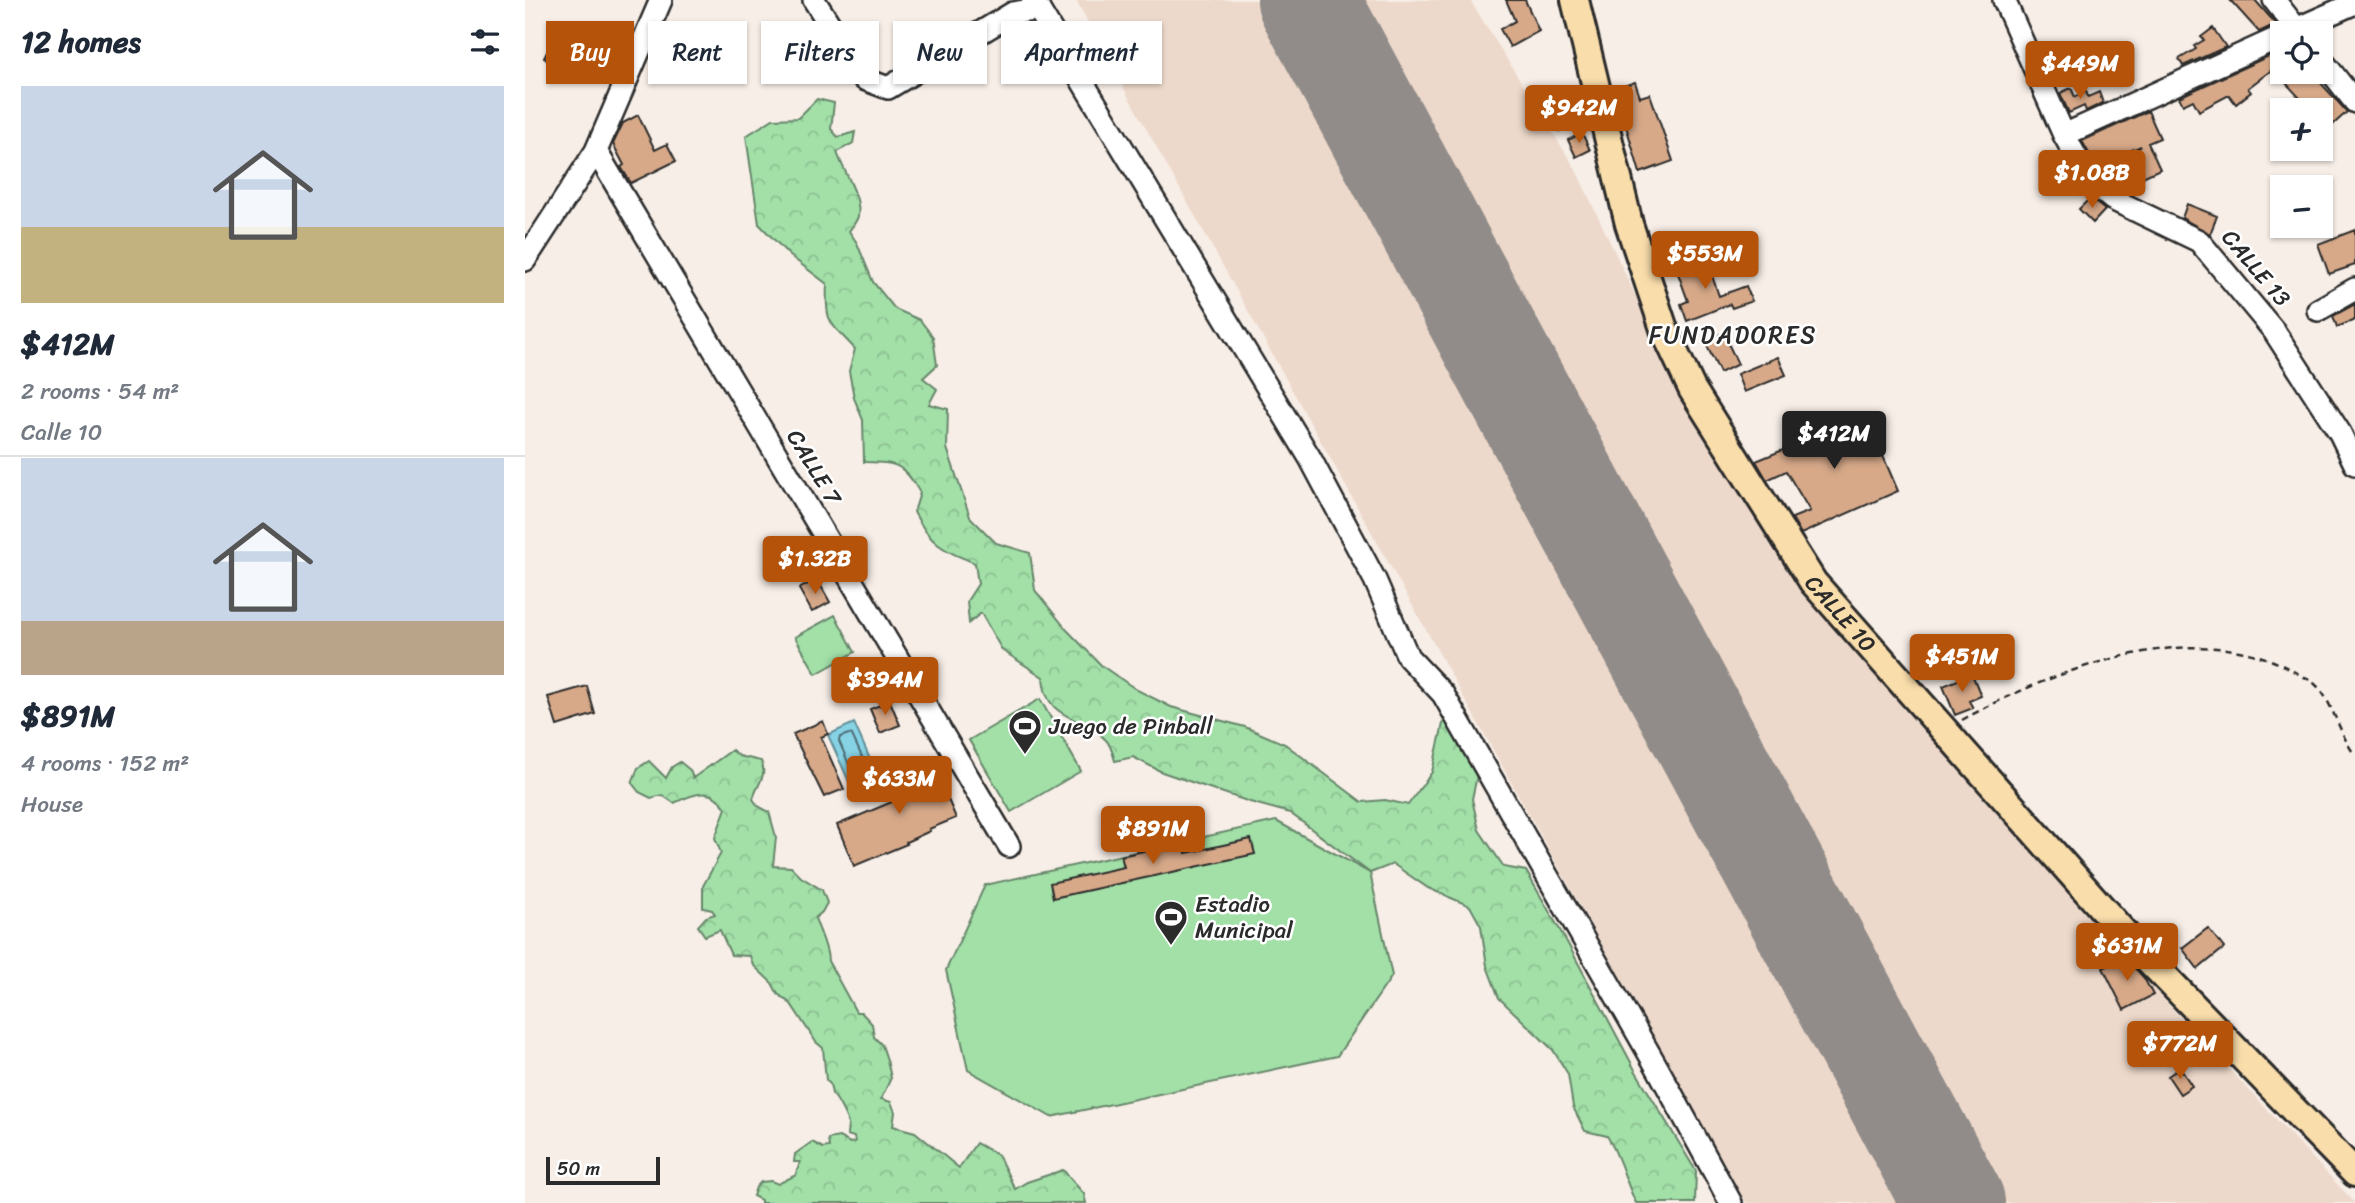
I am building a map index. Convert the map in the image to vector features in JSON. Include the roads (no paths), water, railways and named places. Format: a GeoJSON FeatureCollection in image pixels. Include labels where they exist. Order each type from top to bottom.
{"type":"FeatureCollection","features":[{"type":"Feature","properties":{"kind":"main road","name":"CALLE 10"},"geometry":{"type":"LineString","coordinates":[[1575,0],[1629,224],[1665,332],[1692,389],[1813,582],[2140,951],[2355,1173]]}},
{"type":"Feature","properties":{"kind":"street"},"geometry":{"type":"LineString","coordinates":[[525,260],[596,151],[661,0]]}},
{"type":"Feature","properties":{"kind":"street"},"geometry":{"type":"LineString","coordinates":[[814,0],[864,79],[888,88],[1013,13],[1036,5],[1310,458],[1375,580],[1408,657],[1443,694],[1658,1069],[1731,1203]]}},
{"type":"Feature","properties":{"kind":"street","name":"CALLE 13"},"geometry":{"type":"LineString","coordinates":[[2004,0],[2064,135],[2089,180],[2112,199],[2199,241],[2274,331],[2340,433],[2355,464]]}},
{"type":"Feature","properties":{"kind":"street"},"geometry":{"type":"LineString","coordinates":[[2274,0],[2285,21]]}},
{"type":"Feature","properties":{"kind":"street"},"geometry":{"type":"LineString","coordinates":[[2317,21],[2355,3]]}},
{"type":"Feature","properties":{"kind":"street"},"geometry":{"type":"LineString","coordinates":[[2064,135],[2270,43]]}},
{"type":"Feature","properties":{"kind":"street"},"geometry":{"type":"LineString","coordinates":[[2333,74],[2355,102]]}},
{"type":"Feature","properties":{"kind":"street","name":"CALLE 7"},"geometry":{"type":"LineString","coordinates":[[596,151],[1009,846]]}},
{"type":"Feature","properties":{"kind":"street"},"geometry":{"type":"LineString","coordinates":[[2318,310],[2355,289]]}},
{"type":"Feature","properties":{"kind":"water"},"geometry":{"type":"Polygon","coordinates":[[[854,723],[877,775],[851,786],[828,735],[854,723]]]}},
{"type":"Feature","properties":{"kind":"place","name":"Juego de Pinball"},"geometry":{"type":"Point","coordinates":[1025,756]}},
{"type":"Feature","properties":{"kind":"place","name":"Estadio Municipal"},"geometry":{"type":"Point","coordinates":[1171,947]}},
{"type":"Feature","properties":{"kind":"district","name":"FUNDADORES"},"geometry":{"type":"Point","coordinates":[1733,335]}}]}
